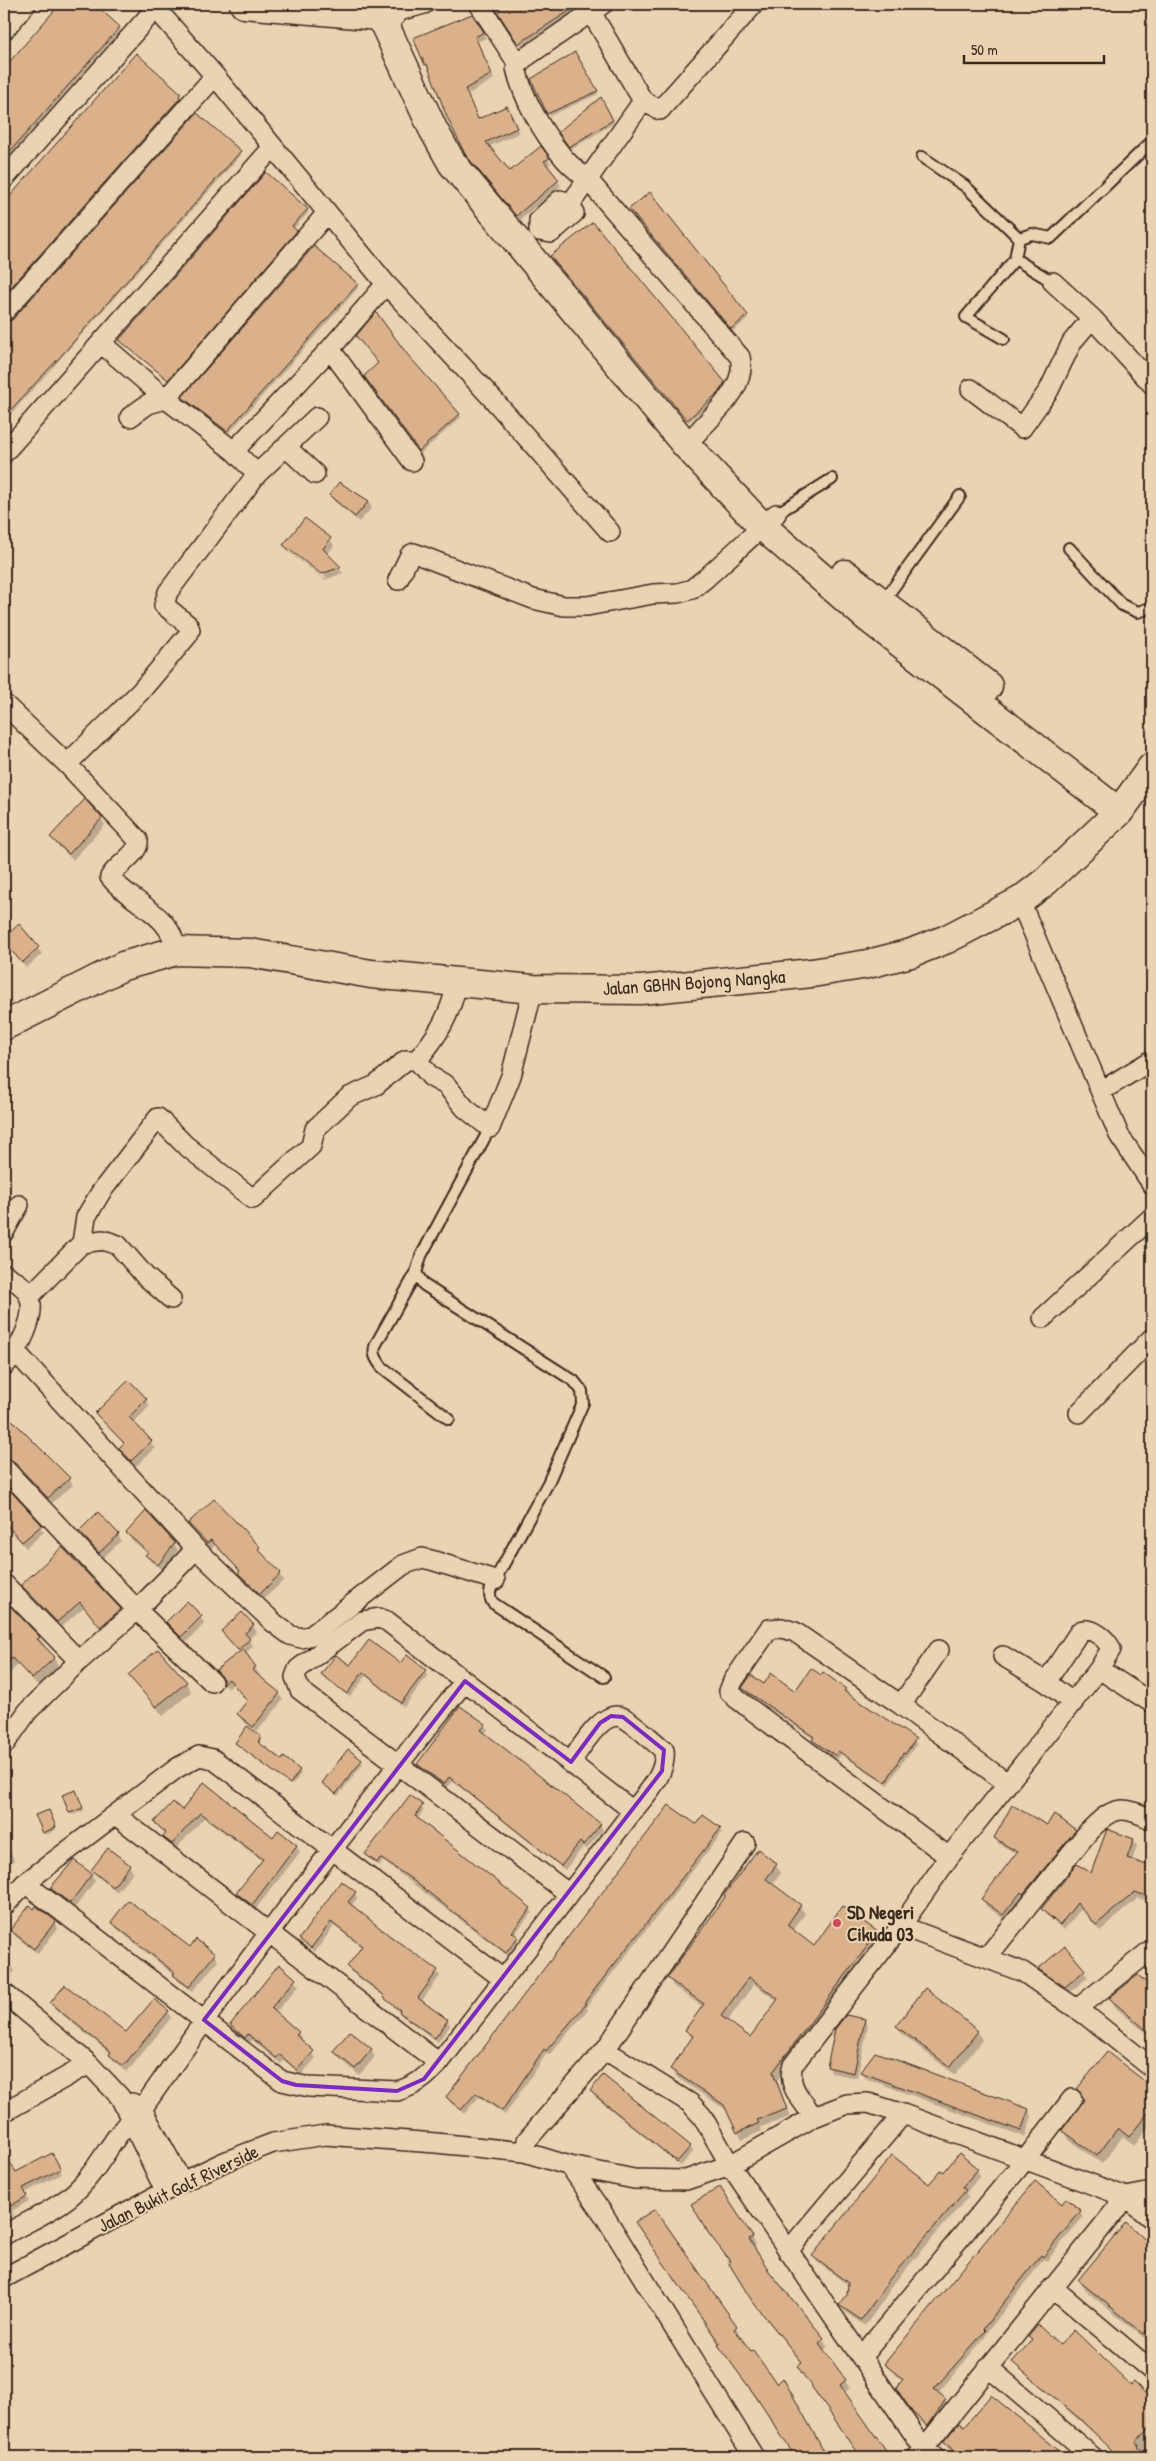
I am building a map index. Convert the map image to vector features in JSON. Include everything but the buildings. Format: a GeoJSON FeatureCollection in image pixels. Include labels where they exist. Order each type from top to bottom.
{"type":"FeatureCollection","features":[{"type":"Feature","properties":{"kind":"street"},"geometry":{"type":"LineString","coordinates":[[4,30],[26,4]]}},
{"type":"Feature","properties":{"kind":"street"},"geometry":{"type":"LineString","coordinates":[[244,4],[384,9],[424,4]]}},
{"type":"Feature","properties":{"kind":"street"},"geometry":{"type":"LineString","coordinates":[[479,4],[518,64]]}},
{"type":"Feature","properties":{"kind":"street"},"geometry":{"type":"LineString","coordinates":[[696,434],[736,387],[743,367],[740,357],[589,180],[564,158],[544,129],[521,83],[516,68],[518,64],[597,8],[643,101],[660,110],[754,4]]}},
{"type":"Feature","properties":{"kind":"street"},"geometry":{"type":"LineString","coordinates":[[4,179],[154,6],[215,76],[386,284],[491,397],[610,532]]}},
{"type":"Feature","properties":{"kind":"street"},"geometry":{"type":"LineString","coordinates":[[384,9],[452,163],[530,239],[768,519],[882,604],[1125,805]]}},
{"type":"Feature","properties":{"kind":"street"},"geometry":{"type":"LineString","coordinates":[[4,312],[215,76]]}},
{"type":"Feature","properties":{"kind":"street"},"geometry":{"type":"LineString","coordinates":[[530,239],[539,220],[560,200],[571,203],[643,101]]}},
{"type":"Feature","properties":{"kind":"street"},"geometry":{"type":"LineString","coordinates":[[4,453],[273,147]]}},
{"type":"Feature","properties":{"kind":"street"},"geometry":{"type":"LineString","coordinates":[[130,417],[148,404],[166,399],[327,212]]}},
{"type":"Feature","properties":{"kind":"street"},"geometry":{"type":"LineString","coordinates":[[530,239],[686,445],[768,519],[868,618],[1125,805]]}},
{"type":"Feature","properties":{"kind":"street"},"geometry":{"type":"LineString","coordinates":[[1053,282],[1092,318],[1152,384]]}},
{"type":"Feature","properties":{"kind":"street"},"geometry":{"type":"LineString","coordinates":[[234,451],[330,349],[386,284]]}},
{"type":"Feature","properties":{"kind":"street"},"geometry":{"type":"LineString","coordinates":[[972,389],[1022,428],[1049,390],[1072,342],[1092,318]]}},
{"type":"Feature","properties":{"kind":"street"},"geometry":{"type":"LineString","coordinates":[[101,343],[166,399],[234,451],[258,474]]}},
{"type":"Feature","properties":{"kind":"street"},"geometry":{"type":"LineString","coordinates":[[330,349],[412,461]]}},
{"type":"Feature","properties":{"kind":"street"},"geometry":{"type":"LineString","coordinates":[[67,764],[140,692],[188,635],[190,630],[188,626],[164,605],[165,597],[182,570],[258,474],[317,417]]}},
{"type":"Feature","properties":{"kind":"street"},"geometry":{"type":"LineString","coordinates":[[286,448],[315,474]]}},
{"type":"Feature","properties":{"kind":"street"},"geometry":{"type":"LineString","coordinates":[[398,580],[410,555],[414,553],[533,599],[564,606],[587,606],[653,594],[678,593],[692,589],[706,578],[768,519]]}},
{"type":"Feature","properties":{"kind":"street"},"geometry":{"type":"LineString","coordinates":[[4,704],[67,764],[138,840],[138,847],[115,869],[110,878],[153,912],[169,929],[173,936],[176,951]]}},
{"type":"Feature","properties":{"kind":"street","name":"Jalan GBHN Bojong Nangka"},"geometry":{"type":"LineString","coordinates":[[4,1026],[123,966],[176,951],[250,952],[371,974],[533,989],[641,990],[812,973],[868,964],[911,953],[947,939],[1020,902],[1046,881],[1125,805],[1152,767]]}},
{"type":"Feature","properties":{"kind":"street"},"geometry":{"type":"LineString","coordinates":[[1020,902],[1119,1135],[1152,1184]]}},
{"type":"Feature","properties":{"kind":"street"},"geometry":{"type":"LineString","coordinates":[[82,1244],[86,1217],[96,1200],[142,1136],[158,1118],[185,1146],[253,1198],[311,1146],[315,1129],[349,1097],[376,1085],[406,1060],[418,1060],[436,1039],[446,1022],[458,982]]}},
{"type":"Feature","properties":{"kind":"street"},"geometry":{"type":"LineString","coordinates":[[418,1060],[431,1077],[446,1085],[465,1108],[490,1128],[511,1076],[533,989]]}},
{"type":"Feature","properties":{"kind":"street"},"geometry":{"type":"LineString","coordinates":[[1101,1090],[1152,1060]]}},
{"type":"Feature","properties":{"kind":"street"},"geometry":{"type":"LineString","coordinates":[[4,1232],[18,1205]]}},
{"type":"Feature","properties":{"kind":"street"},"geometry":{"type":"LineString","coordinates":[[1043,1318],[1152,1217]]}},
{"type":"Feature","properties":{"kind":"street"},"geometry":{"type":"LineString","coordinates":[[171,1300],[145,1276],[118,1245],[103,1240],[82,1244],[30,1296],[25,1332],[10,1359],[196,1549],[274,1623],[290,1635],[302,1638],[312,1634],[393,1573],[413,1560],[422,1558],[495,1580]]}},
{"type":"Feature","properties":{"kind":"street"},"geometry":{"type":"LineString","coordinates":[[4,1274],[21,1286],[30,1296]]}},
{"type":"Feature","properties":{"kind":"street"},"geometry":{"type":"LineString","coordinates":[[1079,1413],[1152,1338]]}},
{"type":"Feature","properties":{"kind":"street"},"geometry":{"type":"LineString","coordinates":[[4,1468],[137,1610],[212,1682]]}},
{"type":"Feature","properties":{"kind":"street"},"geometry":{"type":"LineString","coordinates":[[4,1745],[28,1711],[79,1661],[137,1610],[196,1549]]}},
{"type":"Feature","properties":{"kind":"street"},"geometry":{"type":"LineString","coordinates":[[4,1584],[79,1661]]}},
{"type":"Feature","properties":{"kind":"street"},"geometry":{"type":"LineString","coordinates":[[569,1894],[300,1690],[295,1677],[298,1669],[362,1621],[380,1618],[387,1621],[633,1811]]}},
{"type":"Feature","properties":{"kind":"street"},"geometry":{"type":"LineString","coordinates":[[949,1857],[737,1700],[729,1691],[733,1680],[769,1629],[782,1628],[795,1632],[901,1705],[1007,1783]]}},
{"type":"Feature","properties":{"kind":"street"},"geometry":{"type":"LineString","coordinates":[[814,2117],[792,2084],[789,2076],[793,2065],[901,1926],[949,1857],[1007,1783],[1073,1704],[1111,1649],[1109,1643],[1084,1628],[1080,1631],[1046,1682]]}},
{"type":"Feature","properties":{"kind":"street"},"geometry":{"type":"LineString","coordinates":[[901,1705],[940,1650]]}},
{"type":"Feature","properties":{"kind":"street"},"geometry":{"type":"LineString","coordinates":[[1003,1656],[1046,1682],[1073,1704]]}},
{"type":"Feature","properties":{"kind":"street"},"geometry":{"type":"LineString","coordinates":[[1099,1669],[1152,1703]]}},
{"type":"Feature","properties":{"kind":"street"},"geometry":{"type":"LineString","coordinates":[[4,2235],[68,2198],[97,2165],[333,1848],[465,1681]]}},
{"type":"Feature","properties":{"kind":"street"},"geometry":{"type":"LineString","coordinates":[[25,1883],[282,2081],[309,2087],[397,2090],[411,2087],[424,2079],[440,2063],[633,1811],[662,1770],[665,1760],[664,1750],[622,1717],[611,1716],[600,1723],[571,1762]]}},
{"type":"Feature","properties":{"kind":"street"},"geometry":{"type":"LineString","coordinates":[[4,1906],[25,1883],[117,1816],[177,1768],[199,1756],[213,1759],[333,1848],[503,1979]]}},
{"type":"Feature","properties":{"kind":"street"},"geometry":{"type":"LineString","coordinates":[[986,1957],[1089,1831],[1108,1814],[1119,1809],[1135,1811],[1152,1820]]}},
{"type":"Feature","properties":{"kind":"street"},"geometry":{"type":"LineString","coordinates":[[117,1816],[440,2063]]}},
{"type":"Feature","properties":{"kind":"street"},"geometry":{"type":"LineString","coordinates":[[527,2140],[605,2050],[746,1843]]}},
{"type":"Feature","properties":{"kind":"street"},"geometry":{"type":"LineString","coordinates":[[901,1926],[1023,1972],[1077,2009],[1152,2068]]}},
{"type":"Feature","properties":{"kind":"street"},"geometry":{"type":"LineString","coordinates":[[1077,2009],[1149,1956]]}},
{"type":"Feature","properties":{"kind":"street"},"geometry":{"type":"LineString","coordinates":[[4,1994],[89,2064],[136,2114],[182,2182]]}},
{"type":"Feature","properties":{"kind":"street"},"geometry":{"type":"LineString","coordinates":[[605,2050],[690,2103],[710,2127],[730,2165],[862,2356],[925,2454],[988,2367],[1126,2197],[1152,2192]]}},
{"type":"Feature","properties":{"kind":"street"},"geometry":{"type":"LineString","coordinates":[[4,2112],[89,2064]]}},
{"type":"Feature","properties":{"kind":"street"},"geometry":{"type":"LineString","coordinates":[[862,2356],[1026,2160],[1072,2099]]}},
{"type":"Feature","properties":{"kind":"street","name":"Jalan Bukit Golf Riverside"},"geometry":{"type":"LineString","coordinates":[[4,2278],[182,2182],[224,2162],[273,2143],[325,2135],[436,2142],[515,2151],[570,2166],[634,2179],[686,2180],[730,2165],[814,2117],[847,2104],[858,2103],[903,2114],[1126,2197]]}},
{"type":"Feature","properties":{"kind":"street"},"geometry":{"type":"LineString","coordinates":[[136,2114],[165,2191]]}},
{"type":"Feature","properties":{"kind":"street"},"geometry":{"type":"LineString","coordinates":[[788,2251],[903,2114]]}},
{"type":"Feature","properties":{"kind":"street"},"geometry":{"type":"LineString","coordinates":[[570,2166],[604,2215],[754,2457]]}},
{"type":"Feature","properties":{"kind":"street"},"geometry":{"type":"LineString","coordinates":[[1126,2197],[1152,2219]]}},
{"type":"Feature","properties":{"kind":"street"},"geometry":{"type":"LineString","coordinates":[[1052,2287],[1152,2371]]}},
{"type":"Feature","properties":{"kind":"street"},"geometry":{"type":"LineString","coordinates":[[988,2367],[1093,2457]]}},
{"type":"Feature","properties":{"kind":"lane"},"geometry":{"type":"LineString","coordinates":[[1019,238],[1032,234],[1051,238],[1148,145]]}},
{"type":"Feature","properties":{"kind":"lane"},"geometry":{"type":"LineString","coordinates":[[922,157],[965,186],[1019,238]]}},
{"type":"Feature","properties":{"kind":"lane"},"geometry":{"type":"LineString","coordinates":[[1004,339],[966,317],[1015,259],[1019,238]]}},
{"type":"Feature","properties":{"kind":"lane"},"geometry":{"type":"LineString","coordinates":[[1015,259],[1053,282]]}},
{"type":"Feature","properties":{"kind":"lane"},"geometry":{"type":"LineString","coordinates":[[768,519],[832,479]]}},
{"type":"Feature","properties":{"kind":"lane"},"geometry":{"type":"LineString","coordinates":[[882,604],[960,496]]}},
{"type":"Feature","properties":{"kind":"lane"},"geometry":{"type":"LineString","coordinates":[[1069,548],[1122,605],[1138,612],[1152,608]]}},
{"type":"Feature","properties":{"kind":"lane"},"geometry":{"type":"LineString","coordinates":[[449,1419],[382,1367],[373,1349],[416,1273],[421,1256],[490,1128]]}},
{"type":"Feature","properties":{"kind":"lane"},"geometry":{"type":"LineString","coordinates":[[416,1273],[424,1285],[574,1381],[582,1391],[583,1403],[548,1483],[495,1580],[489,1598],[493,1603],[604,1677]]}},
{"type":"Feature","properties":{"kind":"highlighted area"},"geometry":{"type":"Polygon","coordinates":[[[465,1681],[571,1762],[600,1723],[611,1716],[623,1717],[664,1750],[662,1771],[424,2079],[397,2091],[296,2085],[282,2081],[204,2020],[465,1681]]]}},
{"type":"Feature","properties":{"kind":"place","name":"SD Negeri Cikuda 03"},"geometry":{"type":"Point","coordinates":[837,1923]}}]}
